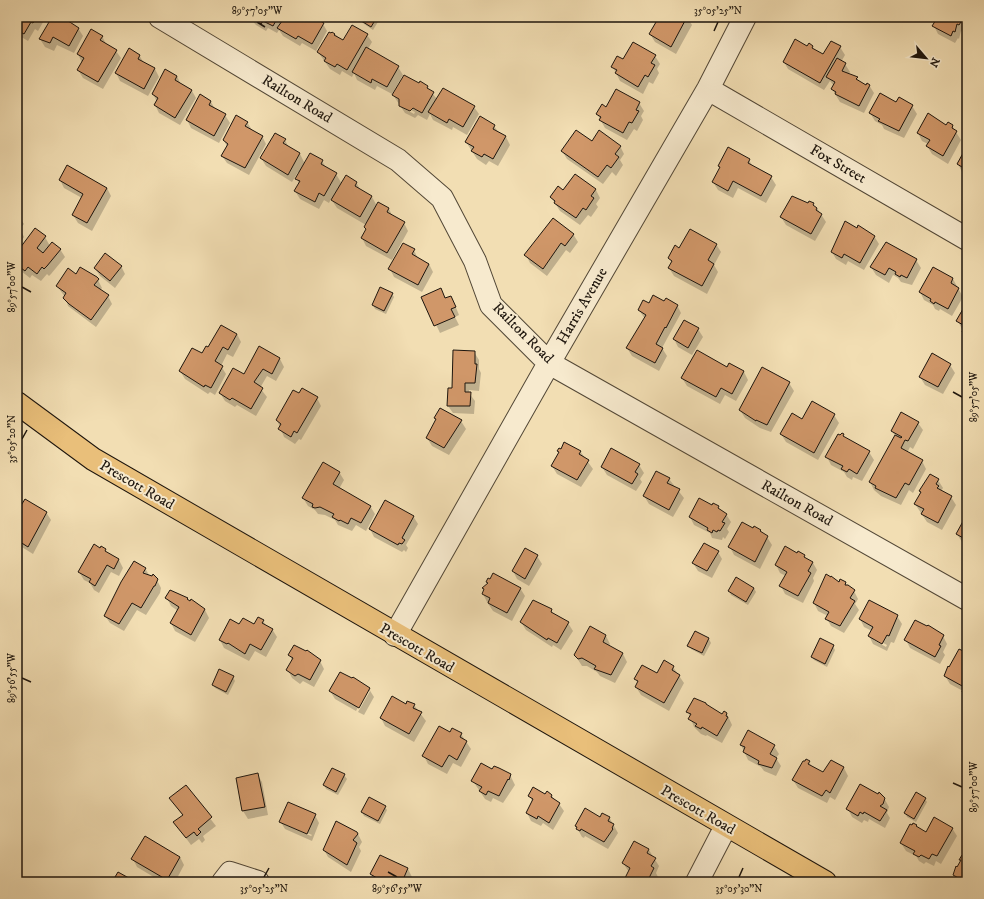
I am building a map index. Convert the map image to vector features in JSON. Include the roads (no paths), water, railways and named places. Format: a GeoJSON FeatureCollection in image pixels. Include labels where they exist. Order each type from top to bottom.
{"type":"FeatureCollection","features":[{"type":"Feature","properties":{"kind":"main road","name":"Prescott Road"},"geometry":{"type":"LineString","coordinates":[[17,403],[93,459],[395,635],[825,882]]}},
{"type":"Feature","properties":{"kind":"street","name":"Railton Road"},"geometry":{"type":"LineString","coordinates":[[160,17],[398,160],[442,198],[475,261],[492,305],[549,363],[967,599]]}},
{"type":"Feature","properties":{"kind":"street","name":"Harris Avenue"},"geometry":{"type":"LineString","coordinates":[[395,635],[549,363],[708,89],[745,17]]}},
{"type":"Feature","properties":{"kind":"street","name":"Fox Street"},"geometry":{"type":"LineString","coordinates":[[708,89],[967,239]]}},
{"type":"Feature","properties":{"kind":"street"},"geometry":{"type":"LineString","coordinates":[[697,882],[726,826]]}},
{"type":"Feature","properties":{"kind":"street"},"geometry":{"type":"LineString","coordinates":[[226,878],[258,882]]}}]}
